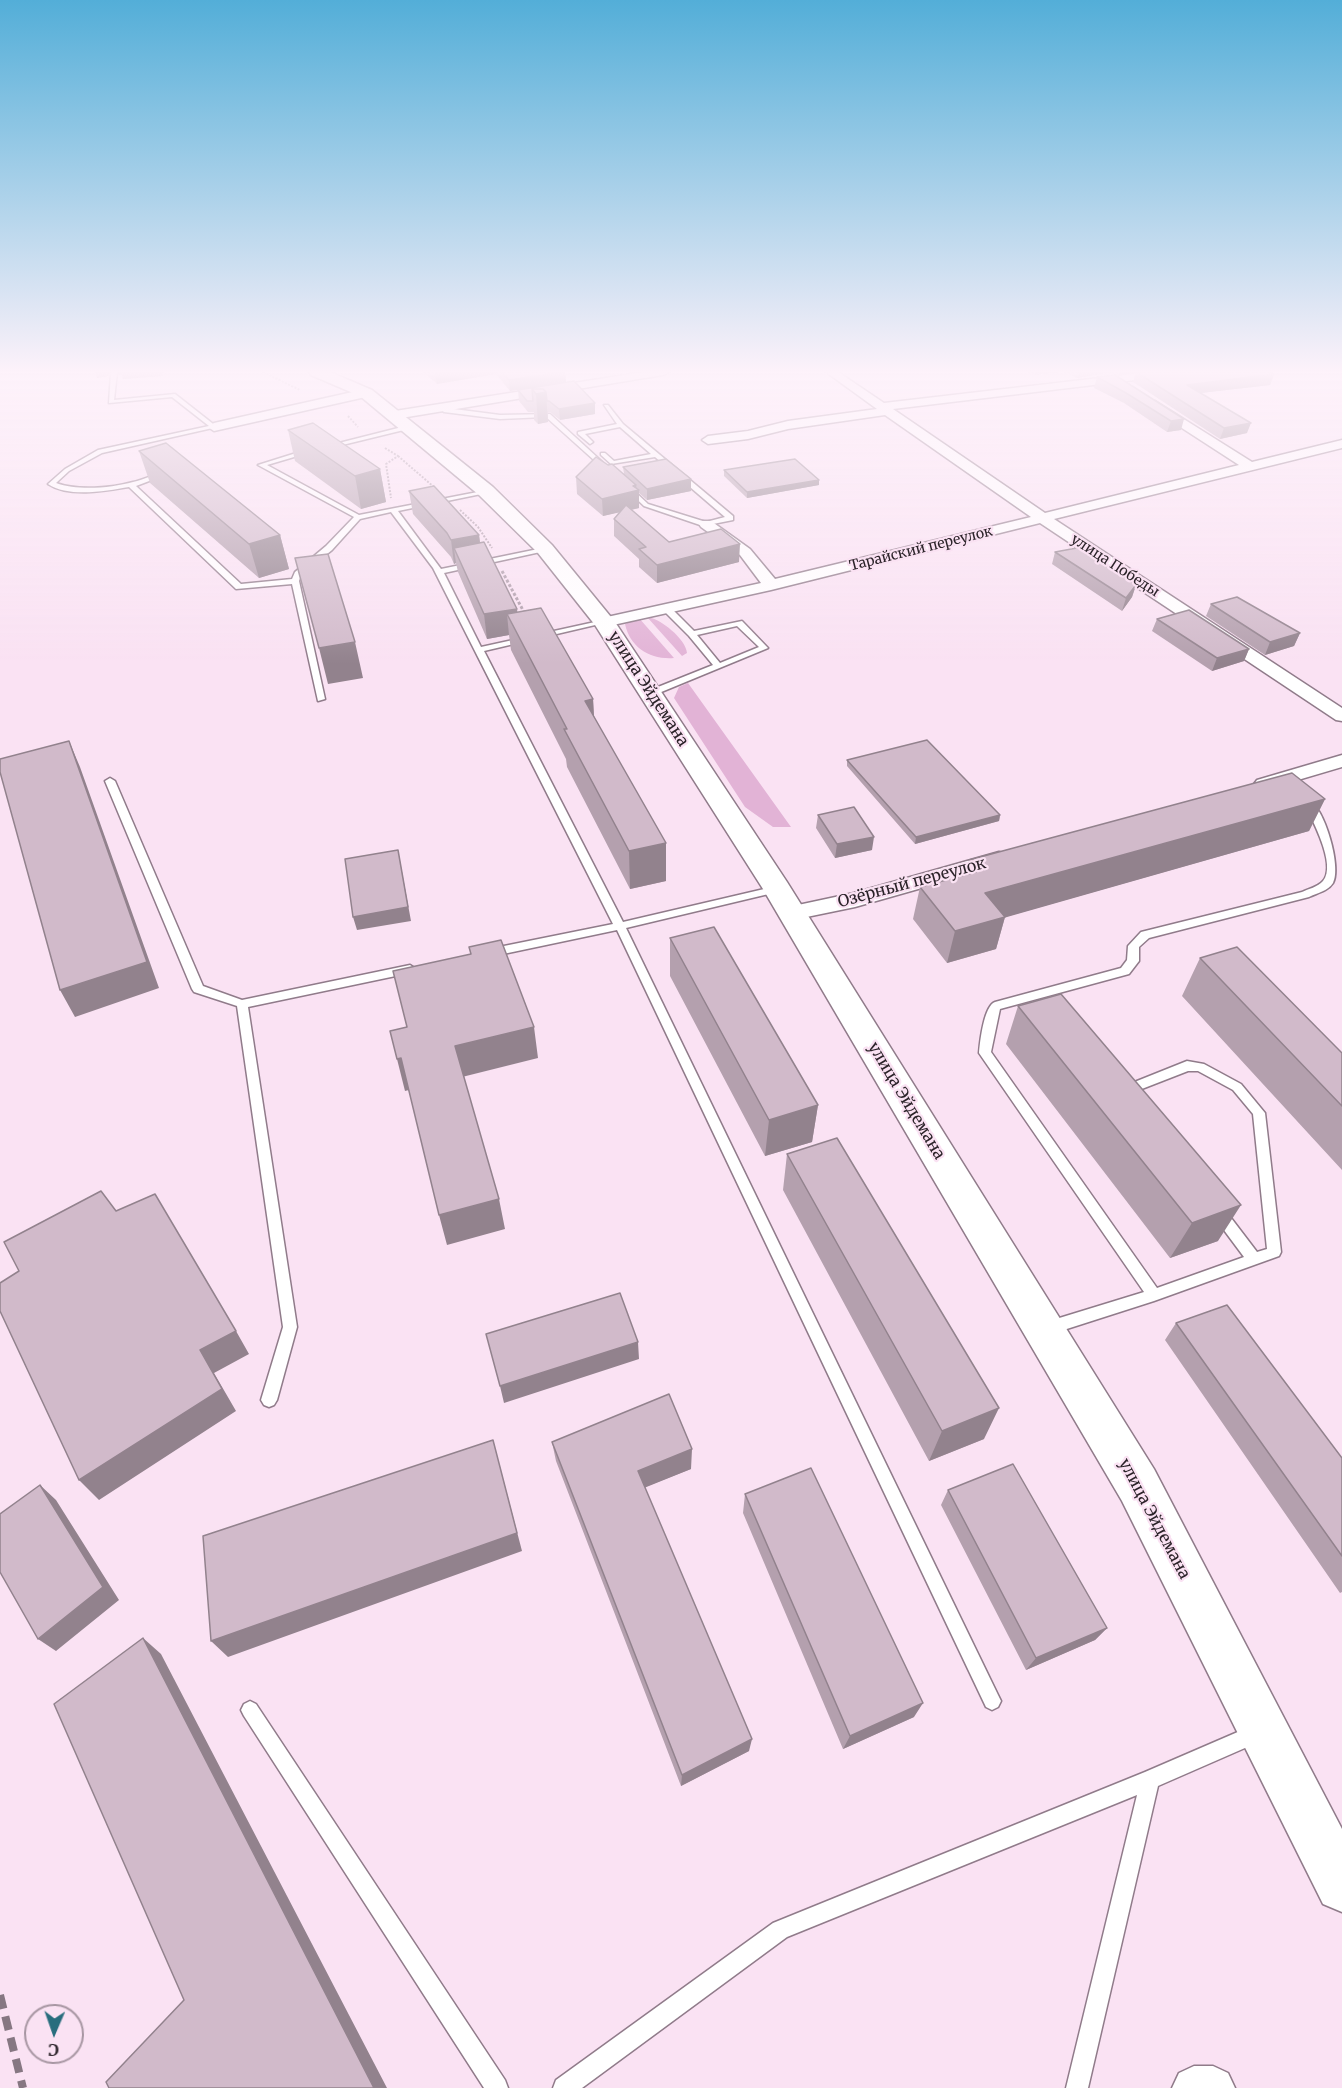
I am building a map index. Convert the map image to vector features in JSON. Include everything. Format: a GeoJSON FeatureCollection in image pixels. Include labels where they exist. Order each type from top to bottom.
{"type":"FeatureCollection","features":[{"type":"Feature","properties":{"kind":"main road","name":"улица Эйдемана"},"geometry":{"type":"LineString","coordinates":[[454,469],[486,491],[545,549],[604,622],[784,901],[1138,1485],[1342,1885]]}},
{"type":"Feature","properties":{"kind":"street","name":"улица Победы"},"geometry":{"type":"LineString","coordinates":[[972,469],[1342,716]]}},
{"type":"Feature","properties":{"kind":"street","name":"Тарайский переулок"},"geometry":{"type":"LineString","coordinates":[[604,622],[771,585],[1241,469]]}},
{"type":"Feature","properties":{"kind":"street"},"geometry":{"type":"LineString","coordinates":[[706,524],[745,552],[771,585]]}},
{"type":"Feature","properties":{"kind":"street"},"geometry":{"type":"LineString","coordinates":[[1249,788],[1299,786],[1342,761]]}},
{"type":"Feature","properties":{"kind":"street","name":"Озёрный переулок"},"geometry":{"type":"LineString","coordinates":[[784,901],[855,900],[1012,855]]}},
{"type":"Feature","properties":{"kind":"street"},"geometry":{"type":"LineString","coordinates":[[1194,2088],[1213,2088]]}},
{"type":"Feature","properties":{"kind":"lane"},"geometry":{"type":"LineString","coordinates":[[68,469],[51,484],[57,488],[88,489],[131,485],[172,471]]}},
{"type":"Feature","properties":{"kind":"lane"},"geometry":{"type":"LineString","coordinates":[[269,469],[358,517]]}},
{"type":"Feature","properties":{"kind":"lane"},"geometry":{"type":"LineString","coordinates":[[608,469],[614,475]]}},
{"type":"Feature","properties":{"kind":"lane"},"geometry":{"type":"LineString","coordinates":[[622,482],[646,504],[706,524],[729,518],[674,469]]}},
{"type":"Feature","properties":{"kind":"lane"},"geometry":{"type":"LineString","coordinates":[[131,485],[239,587],[295,581]]}},
{"type":"Feature","properties":{"kind":"lane"},"geometry":{"type":"LineString","coordinates":[[321,699],[295,581],[298,574],[329,548],[358,517],[486,491]]}},
{"type":"Feature","properties":{"kind":"lane"},"geometry":{"type":"LineString","coordinates":[[393,510],[439,572],[620,926],[992,1701]]}},
{"type":"Feature","properties":{"kind":"lane"},"geometry":{"type":"LineString","coordinates":[[439,572],[545,549]]}},
{"type":"Feature","properties":{"kind":"lane"},"geometry":{"type":"LineString","coordinates":[[666,608],[692,634],[718,666]]}},
{"type":"Feature","properties":{"kind":"lane"},"geometry":{"type":"LineString","coordinates":[[478,650],[604,622]]}},
{"type":"Feature","properties":{"kind":"lane"},"geometry":{"type":"LineString","coordinates":[[651,693],[764,648],[739,623],[692,634]]}},
{"type":"Feature","properties":{"kind":"lane"},"geometry":{"type":"LineString","coordinates":[[110,781],[198,990],[242,1004],[425,966]]}},
{"type":"Feature","properties":{"kind":"lane"},"geometry":{"type":"LineString","coordinates":[[1154,1295],[985,1053],[995,1006],[1125,971],[1133,961],[1134,946],[1145,935],[1305,895],[1329,884],[1336,870],[1337,857],[1299,786]]}},
{"type":"Feature","properties":{"kind":"lane"},"geometry":{"type":"LineString","coordinates":[[471,956],[620,926],[784,901]]}},
{"type":"Feature","properties":{"kind":"lane"},"geometry":{"type":"LineString","coordinates":[[242,1004],[290,1327],[269,1400]]}},
{"type":"Feature","properties":{"kind":"lane"},"geometry":{"type":"LineString","coordinates":[[1044,1329],[1154,1295],[1274,1252],[1259,1113],[1237,1087],[1200,1067],[1187,1066],[1126,1090],[1139,1107]]}},
{"type":"Feature","properties":{"kind":"lane"},"geometry":{"type":"LineString","coordinates":[[1212,1204],[1254,1259]]}},
{"type":"Feature","properties":{"kind":"lane"},"geometry":{"type":"LineString","coordinates":[[250,1710],[497,2088]]}},
{"type":"Feature","properties":{"kind":"lane"},"geometry":{"type":"LineString","coordinates":[[564,2088],[780,1930],[1150,1780],[1264,1730]]}},
{"type":"Feature","properties":{"kind":"lane"},"geometry":{"type":"LineString","coordinates":[[1077,2088],[1150,1780]]}},
{"type":"Feature","properties":{"kind":"path"},"geometry":{"type":"LineString","coordinates":[[387,469],[393,510]]}},
{"type":"Feature","properties":{"kind":"path"},"geometry":{"type":"LineString","coordinates":[[427,469],[448,499]]}},
{"type":"Feature","properties":{"kind":"shaded area"},"geometry":{"type":"Polygon","coordinates":[[[647,617],[659,621],[672,630],[686,647],[687,653],[682,656],[647,617]]]}},
{"type":"Feature","properties":{"kind":"shaded area"},"geometry":{"type":"Polygon","coordinates":[[[639,618],[674,658],[657,657],[637,646],[625,624],[639,618]]]}},
{"type":"Feature","properties":{"kind":"shaded area"},"geometry":{"type":"Polygon","coordinates":[[[688,683],[791,827],[773,827],[745,807],[674,698],[679,687],[688,683]]]}},
{"type":"Feature","properties":{"kind":"building"},"geometry":{"type":"Polygon","coordinates":[[[161,469],[199,469],[280,535],[249,544],[161,469]]]}},
{"type":"Feature","properties":{"kind":"building"},"geometry":{"type":"Polygon","coordinates":[[[345,469],[378,469],[355,476],[345,469]]]}},
{"type":"Feature","properties":{"kind":"building"},"geometry":{"type":"Polygon","coordinates":[[[584,469],[618,469],[639,490],[602,499],[576,477],[584,469]]]}},
{"type":"Feature","properties":{"kind":"building"},"geometry":{"type":"Polygon","coordinates":[[[626,469],[679,469],[691,479],[647,489],[626,469]]]}},
{"type":"Feature","properties":{"kind":"building"},"geometry":{"type":"Polygon","coordinates":[[[807,469],[819,480],[747,492],[724,470],[807,469]]]}},
{"type":"Feature","properties":{"kind":"building"},"geometry":{"type":"Polygon","coordinates":[[[434,486],[479,535],[451,540],[409,491],[434,486]]]}},
{"type":"Feature","properties":{"kind":"building"},"geometry":{"type":"Polygon","coordinates":[[[626,505],[669,542],[721,529],[740,544],[657,565],[639,549],[646,547],[614,519],[626,505]]]}},
{"type":"Feature","properties":{"kind":"building"},"geometry":{"type":"Polygon","coordinates":[[[484,542],[517,609],[484,614],[454,548],[484,542]]]}},
{"type":"Feature","properties":{"kind":"building"},"geometry":{"type":"Polygon","coordinates":[[[1082,547],[1136,585],[1126,598],[1055,552],[1082,547]]]}},
{"type":"Feature","properties":{"kind":"building"},"geometry":{"type":"Polygon","coordinates":[[[328,554],[355,642],[319,648],[295,558],[328,554]]]}},
{"type":"Feature","properties":{"kind":"building"},"geometry":{"type":"Polygon","coordinates":[[[1237,597],[1300,633],[1270,642],[1211,604],[1237,597]]]}},
{"type":"Feature","properties":{"kind":"building"},"geometry":{"type":"Polygon","coordinates":[[[541,608],[593,699],[585,701],[666,843],[629,851],[564,729],[567,729],[507,614],[541,608]]]}},
{"type":"Feature","properties":{"kind":"building"},"geometry":{"type":"Polygon","coordinates":[[[1189,610],[1249,649],[1217,658],[1157,619],[1189,610]]]}},
{"type":"Feature","properties":{"kind":"building"},"geometry":{"type":"Polygon","coordinates":[[[927,740],[1000,815],[916,837],[847,760],[927,740]]]}},
{"type":"Feature","properties":{"kind":"building"},"geometry":{"type":"Polygon","coordinates":[[[69,741],[147,962],[60,990],[0,772],[0,759],[69,741]]]}},
{"type":"Feature","properties":{"kind":"building"},"geometry":{"type":"Polygon","coordinates":[[[1292,773],[1325,799],[985,893],[1005,917],[955,931],[920,887],[979,871],[969,860],[1292,773]]]}},
{"type":"Feature","properties":{"kind":"building"},"geometry":{"type":"Polygon","coordinates":[[[854,807],[874,837],[837,844],[818,815],[854,807]]]}},
{"type":"Feature","properties":{"kind":"building"},"geometry":{"type":"Polygon","coordinates":[[[398,850],[408,907],[353,917],[345,859],[398,850]]]}},
{"type":"Feature","properties":{"kind":"building"},"geometry":{"type":"Polygon","coordinates":[[[714,927],[818,1105],[769,1120],[670,938],[714,927]]]}},
{"type":"Feature","properties":{"kind":"building"},"geometry":{"type":"Polygon","coordinates":[[[501,940],[534,1027],[455,1046],[499,1199],[439,1215],[401,1058],[397,1059],[390,1031],[407,1027],[393,971],[471,954],[469,947],[501,940]]]}},
{"type":"Feature","properties":{"kind":"building"},"geometry":{"type":"Polygon","coordinates":[[[1237,947],[1342,1053],[1342,1106],[1200,958],[1237,947]]]}},
{"type":"Feature","properties":{"kind":"building"},"geometry":{"type":"Polygon","coordinates":[[[1061,994],[1241,1205],[1192,1223],[1018,1006],[1061,994]]]}},
{"type":"Feature","properties":{"kind":"building"},"geometry":{"type":"Polygon","coordinates":[[[837,1138],[999,1408],[942,1431],[787,1154],[837,1138]]]}},
{"type":"Feature","properties":{"kind":"building"},"geometry":{"type":"Polygon","coordinates":[[[101,1191],[116,1211],[155,1194],[236,1331],[200,1350],[222,1389],[79,1480],[0,1311],[0,1283],[19,1271],[4,1242],[101,1191]]]}},
{"type":"Feature","properties":{"kind":"building"},"geometry":{"type":"Polygon","coordinates":[[[620,1293],[638,1342],[500,1386],[486,1334],[620,1293]]]}},
{"type":"Feature","properties":{"kind":"building"},"geometry":{"type":"Polygon","coordinates":[[[1227,1305],[1342,1458],[1342,1556],[1176,1323],[1227,1305]]]}},
{"type":"Feature","properties":{"kind":"building"},"geometry":{"type":"Polygon","coordinates":[[[669,1394],[692,1449],[638,1471],[752,1739],[682,1775],[552,1442],[669,1394]]]}},
{"type":"Feature","properties":{"kind":"building"},"geometry":{"type":"Polygon","coordinates":[[[493,1440],[517,1533],[211,1641],[203,1536],[493,1440]]]}},
{"type":"Feature","properties":{"kind":"building"},"geometry":{"type":"Polygon","coordinates":[[[1013,1464],[1107,1628],[1036,1658],[948,1490],[1013,1464]]]}},
{"type":"Feature","properties":{"kind":"building"},"geometry":{"type":"Polygon","coordinates":[[[811,1468],[923,1703],[850,1736],[745,1494],[811,1468]]]}},
{"type":"Feature","properties":{"kind":"building"},"geometry":{"type":"Polygon","coordinates":[[[40,1485],[103,1587],[38,1639],[0,1572],[0,1514],[40,1485]]]}},
{"type":"Feature","properties":{"kind":"building"},"geometry":{"type":"Polygon","coordinates":[[[143,1638],[374,2088],[109,2088],[106,2082],[184,2000],[54,1704],[143,1638]]]}},
{"type":"Feature","properties":{"kind":"railway"},"geometry":{"type":"LineString","coordinates":[[0,1995],[23,2088]]}}]}
